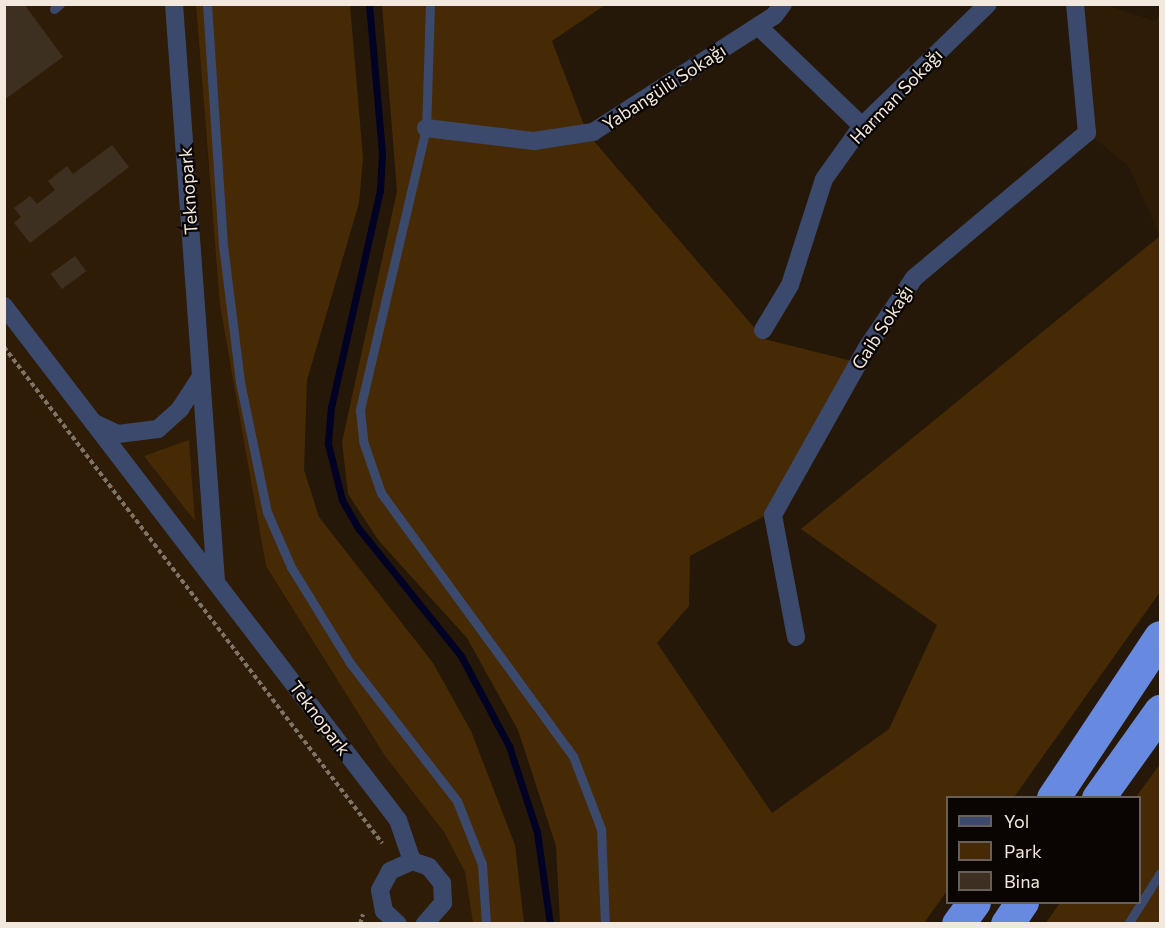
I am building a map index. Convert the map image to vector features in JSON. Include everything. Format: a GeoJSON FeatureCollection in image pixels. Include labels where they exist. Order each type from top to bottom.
{"type":"FeatureCollection","features":[{"type":"Feature","properties":{"kind":"highway"},"geometry":{"type":"LineString","coordinates":[[1054,796],[1161,638]]}},
{"type":"Feature","properties":{"kind":"highway"},"geometry":{"type":"LineString","coordinates":[[1099,796],[1161,711]]}},
{"type":"Feature","properties":{"kind":"highway"},"geometry":{"type":"LineString","coordinates":[[958,924],[973,904]]}},
{"type":"Feature","properties":{"kind":"highway"},"geometry":{"type":"LineString","coordinates":[[1007,924],[1021,904]]}},
{"type":"Feature","properties":{"kind":"street","name":"Teknopark"},"geometry":{"type":"LineString","coordinates":[[174,4],[216,581]]}},
{"type":"Feature","properties":{"kind":"street","name":"Yabangülü Sokağı"},"geometry":{"type":"LineString","coordinates":[[426,128],[534,141],[593,132],[758,26],[783,4]]}},
{"type":"Feature","properties":{"kind":"street","name":"Harman Sokağı"},"geometry":{"type":"LineString","coordinates":[[763,330],[790,285],[824,179],[862,126],[988,4]]}},
{"type":"Feature","properties":{"kind":"street","name":"Gaib Sokağı"},"geometry":{"type":"LineString","coordinates":[[796,637],[772,515],[868,346],[914,278],[1087,133],[1076,4]]}},
{"type":"Feature","properties":{"kind":"street"},"geometry":{"type":"LineString","coordinates":[[758,26],[862,126]]}},
{"type":"Feature","properties":{"kind":"street","name":"Teknopark"},"geometry":{"type":"LineString","coordinates":[[4,306],[398,820],[412,861]]}},
{"type":"Feature","properties":{"kind":"street","name":"Teknopark"},"geometry":{"type":"LineString","coordinates":[[91,422],[118,434],[158,429],[180,409],[200,378]]}},
{"type":"Feature","properties":{"kind":"street"},"geometry":{"type":"LineString","coordinates":[[376,924],[380,890],[390,871],[412,861],[429,867],[442,882],[443,903],[428,922]]}},
{"type":"Feature","properties":{"kind":"street"},"geometry":{"type":"LineString","coordinates":[[380,890],[384,911],[398,924]]}},
{"type":"Feature","properties":{"kind":"lane"},"geometry":{"type":"LineString","coordinates":[[207,4],[223,245],[240,382],[267,512],[295,575],[350,663],[457,801],[482,864],[486,924]]}},
{"type":"Feature","properties":{"kind":"lane"},"geometry":{"type":"LineString","coordinates":[[430,4],[426,128],[360,410],[363,441],[381,493],[573,756],[601,829],[605,924]]}},
{"type":"Feature","properties":{"kind":"lane"},"geometry":{"type":"LineString","coordinates":[[1141,904],[1161,873]]}},
{"type":"Feature","properties":{"kind":"lane"},"geometry":{"type":"LineString","coordinates":[[1128,924],[1141,904]]}},
{"type":"Feature","properties":{"kind":"path"},"geometry":{"type":"LineString","coordinates":[[4,347],[385,846],[380,855]]}},
{"type":"Feature","properties":{"kind":"path"},"geometry":{"type":"LineString","coordinates":[[360,924],[363,904]]}},
{"type":"Feature","properties":{"kind":"shaded area"},"geometry":{"type":"Polygon","coordinates":[[[5,5],[196,5],[211,202],[266,566],[385,756],[444,832],[465,872],[473,923],[5,924],[5,5]]]}},
{"type":"Feature","properties":{"kind":"shaded area"},"geometry":{"type":"Polygon","coordinates":[[[1073,5],[1106,5],[1155,21],[1160,14],[1160,236],[1128,165],[1087,133],[1073,5]]]}},
{"type":"Feature","properties":{"kind":"green space"},"geometry":{"type":"Polygon","coordinates":[[[196,5],[350,5],[363,158],[359,203],[307,380],[304,470],[319,517],[433,663],[471,731],[515,845],[524,923],[473,923],[465,872],[444,832],[385,756],[266,566],[220,305],[196,5]]]}},
{"type":"Feature","properties":{"kind":"green space"},"geometry":{"type":"Polygon","coordinates":[[[382,5],[605,5],[552,41],[587,133],[764,339],[852,361],[770,513],[690,556],[689,606],[657,643],[772,813],[889,729],[937,625],[801,529],[1160,236],[1160,592],[1015,796],[946,796],[946,892],[924,923],[560,923],[556,846],[518,730],[467,638],[379,541],[348,494],[342,442],[397,191],[382,5]]]}},
{"type":"Feature","properties":{"kind":"green space"},"geometry":{"type":"Polygon","coordinates":[[[189,440],[195,521],[144,456],[189,440]]]}},
{"type":"Feature","properties":{"kind":"green space"},"geometry":{"type":"Polygon","coordinates":[[[1160,764],[1160,923],[1045,924],[1059,904],[1141,904],[1141,796],[1137,796],[1160,764]]]}},
{"type":"Feature","properties":{"kind":"building"},"geometry":{"type":"Polygon","coordinates":[[[4,4],[24,4],[63,57],[4,100],[4,4]]]}},
{"type":"Feature","properties":{"kind":"building"},"geometry":{"type":"Polygon","coordinates":[[[112,145],[129,167],[30,243],[14,223],[21,217],[14,208],[30,196],[37,204],[55,190],[48,181],[67,166],[73,174],[112,145]]]}},
{"type":"Feature","properties":{"kind":"building"},"geometry":{"type":"Polygon","coordinates":[[[75,256],[86,271],[62,289],[51,274],[75,256]]]}},
{"type":"Feature","properties":{"kind":"waterway"},"geometry":{"type":"LineString","coordinates":[[369,4],[382,153],[380,190],[331,407],[328,444],[342,500],[359,529],[461,656],[509,746],[537,832],[550,924]]}}]}
